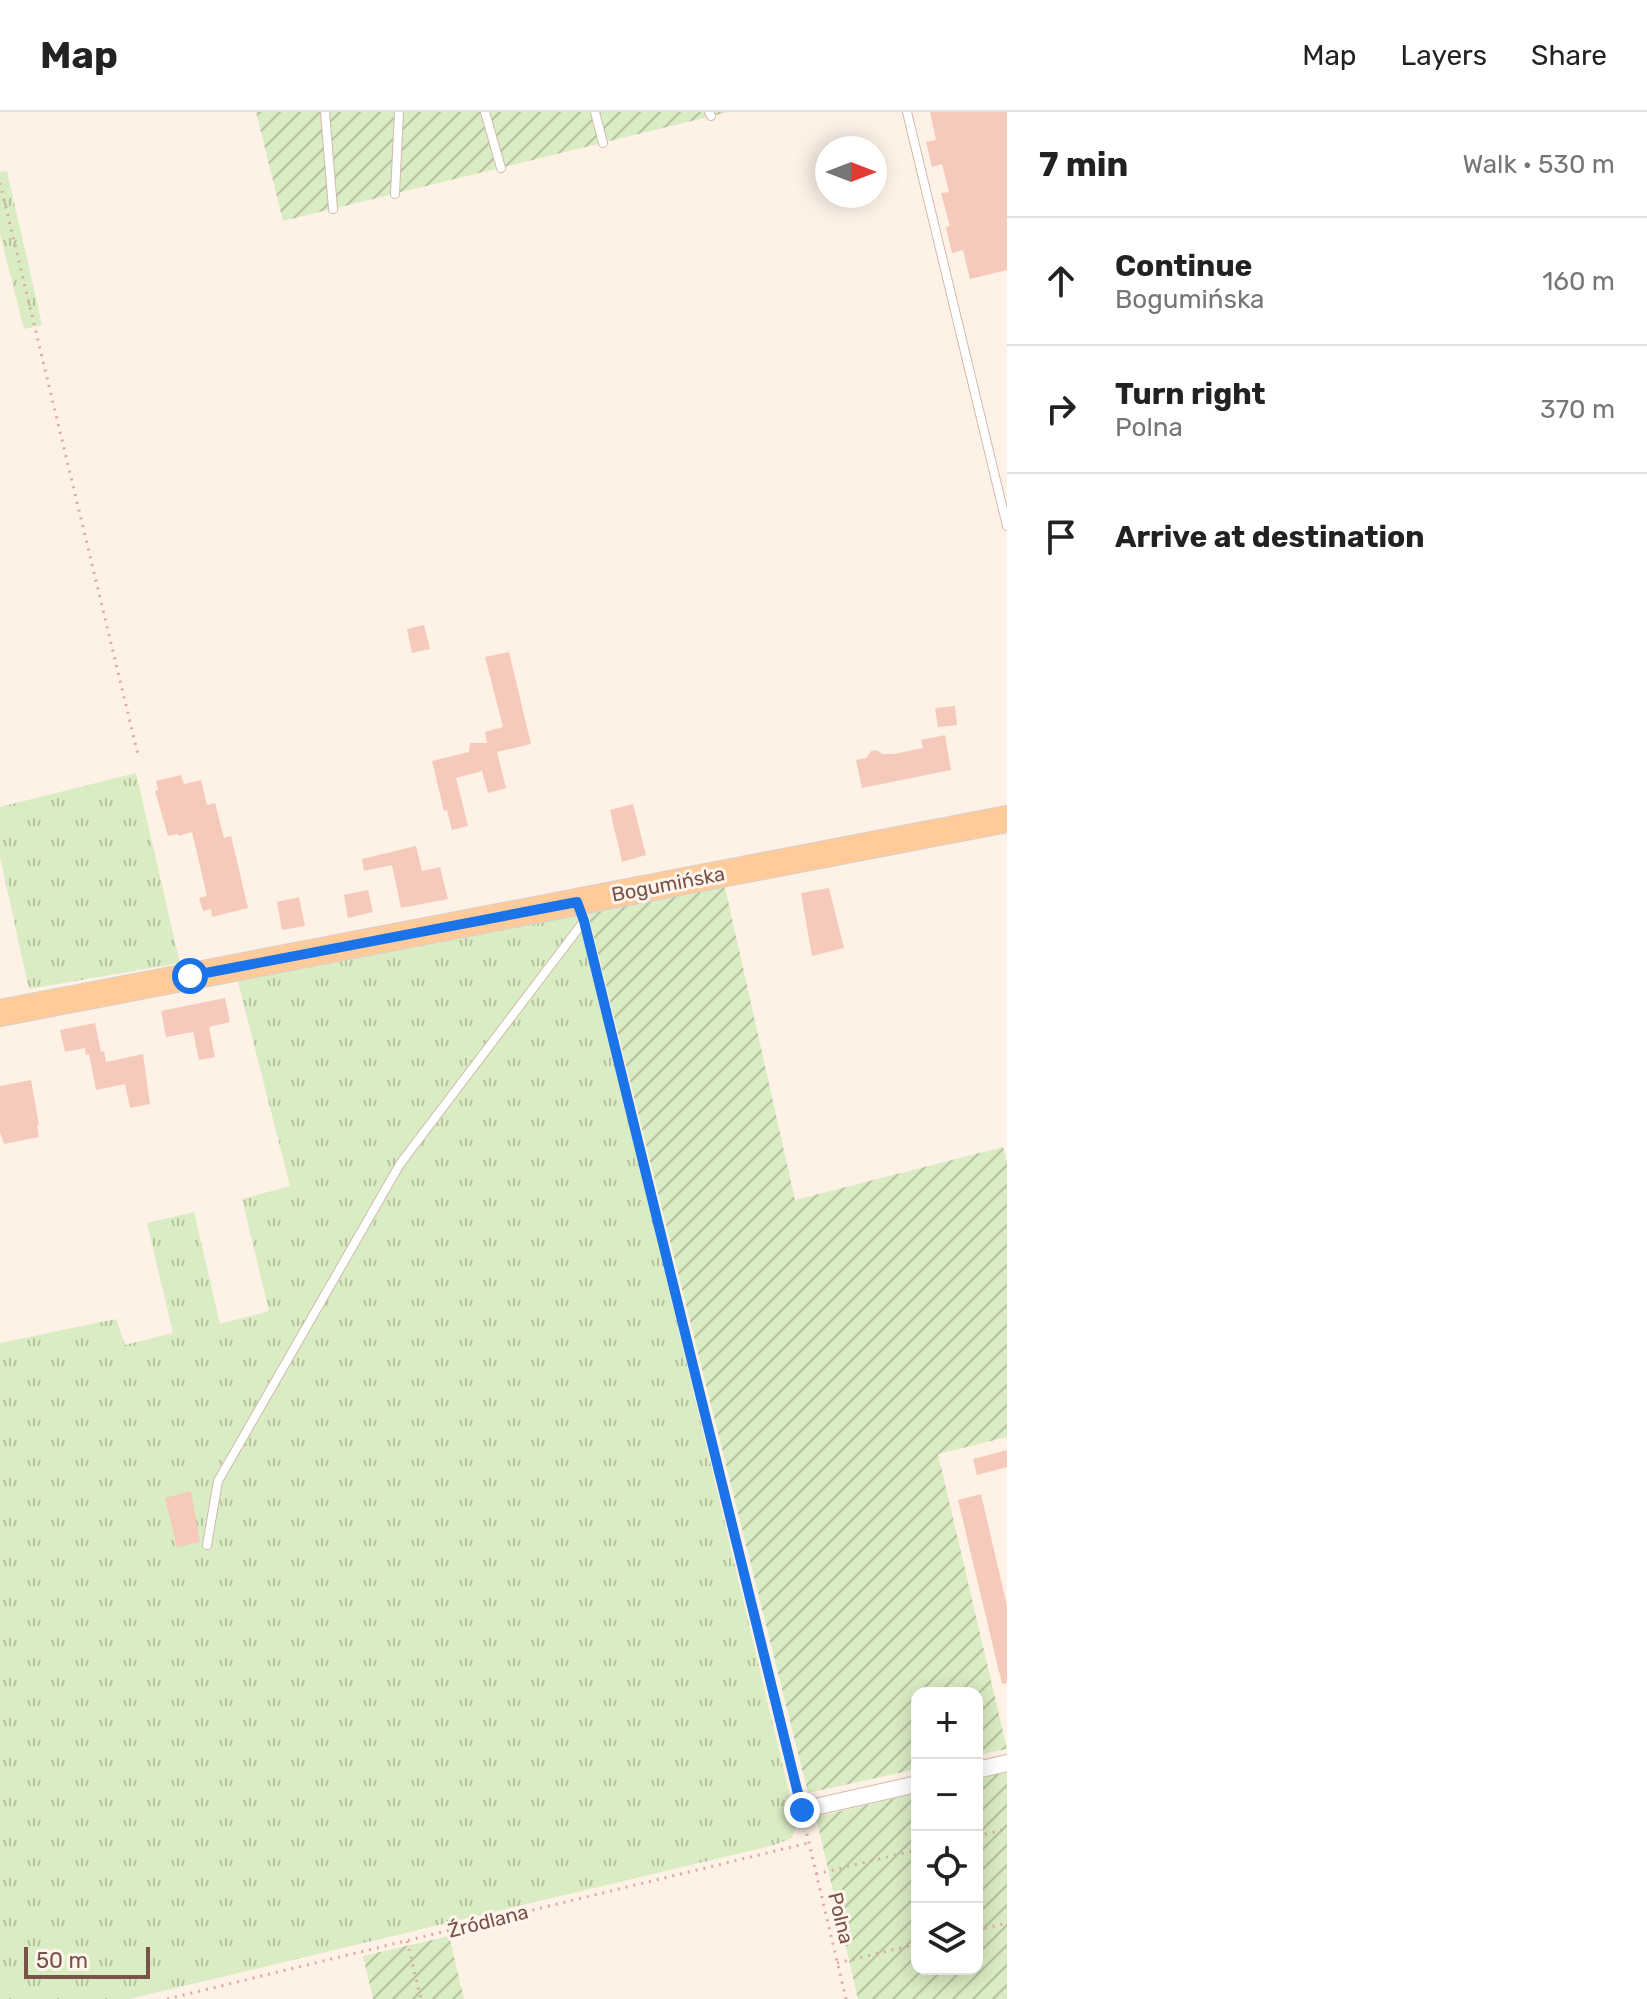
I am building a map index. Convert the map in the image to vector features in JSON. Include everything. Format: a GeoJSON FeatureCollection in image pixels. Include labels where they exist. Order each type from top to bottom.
{"type":"FeatureCollection","features":[{"type":"Feature","properties":{"kind":"main road","name":"Bogumińska"},"geometry":{"type":"LineString","coordinates":[[0,1013],[1007,819]]}},
{"type":"Feature","properties":{"kind":"street"},"geometry":{"type":"LineString","coordinates":[[983,1769],[1007,1763]]}},
{"type":"Feature","properties":{"kind":"street"},"geometry":{"type":"LineString","coordinates":[[802,1810],[911,1785]]}},
{"type":"Feature","properties":{"kind":"lane"},"geometry":{"type":"LineString","coordinates":[[325,112],[333,209]]}},
{"type":"Feature","properties":{"kind":"lane"},"geometry":{"type":"LineString","coordinates":[[395,194],[399,112]]}},
{"type":"Feature","properties":{"kind":"lane"},"geometry":{"type":"LineString","coordinates":[[485,112],[501,168]]}},
{"type":"Feature","properties":{"kind":"lane"},"geometry":{"type":"LineString","coordinates":[[595,112],[603,143]]}},
{"type":"Feature","properties":{"kind":"lane"},"geometry":{"type":"LineString","coordinates":[[907,112],[1007,526]]}},
{"type":"Feature","properties":{"kind":"lane"},"geometry":{"type":"LineString","coordinates":[[207,1545],[218,1481],[400,1164],[584,921]]}},
{"type":"Feature","properties":{"kind":"path"},"geometry":{"type":"LineString","coordinates":[[0,183],[138,755]]}},
{"type":"Feature","properties":{"kind":"path"},"geometry":{"type":"LineString","coordinates":[[584,921],[802,1810]]}},
{"type":"Feature","properties":{"kind":"path"},"geometry":{"type":"LineString","coordinates":[[983,1835],[1007,1829]]}},
{"type":"Feature","properties":{"kind":"path","name":"Polna"},"geometry":{"type":"LineString","coordinates":[[808,1843],[846,1999]]}},
{"type":"Feature","properties":{"kind":"path","name":"Źródlana"},"geometry":{"type":"LineString","coordinates":[[167,1999],[808,1843]]}},
{"type":"Feature","properties":{"kind":"path"},"geometry":{"type":"LineString","coordinates":[[816,1874],[911,1851]]}},
{"type":"Feature","properties":{"kind":"path"},"geometry":{"type":"LineString","coordinates":[[983,1929],[1007,1923]]}},
{"type":"Feature","properties":{"kind":"path"},"geometry":{"type":"LineString","coordinates":[[407,1941],[421,1999]]}},
{"type":"Feature","properties":{"kind":"path"},"geometry":{"type":"LineString","coordinates":[[837,1963],[911,1945]]}},
{"type":"Feature","properties":{"kind":"green space"},"geometry":{"type":"Polygon","coordinates":[[[256,112],[728,112],[283,221],[256,112]]]}},
{"type":"Feature","properties":{"kind":"green space"},"geometry":{"type":"Polygon","coordinates":[[[7,171],[42,325],[24,329],[0,234],[0,172],[7,171]]]}},
{"type":"Feature","properties":{"kind":"green space"},"geometry":{"type":"Polygon","coordinates":[[[136,773],[180,963],[29,989],[0,857],[0,807],[136,773]]]}},
{"type":"Feature","properties":{"kind":"green space"},"geometry":{"type":"Polygon","coordinates":[[[724,883],[795,1200],[1003,1147],[1007,1163],[1007,1437],[938,1454],[1007,1749],[983,1754],[983,1687],[911,1687],[911,1770],[808,1793],[587,909],[724,883]]]}},
{"type":"Feature","properties":{"kind":"green space"},"geometry":{"type":"Polygon","coordinates":[[[575,915],[582,926],[797,1825],[792,1838],[774,1845],[129,1999],[0,1999],[0,1343],[116,1319],[125,1345],[173,1333],[147,1223],[194,1212],[220,1324],[269,1311],[242,1199],[290,1186],[237,978],[575,915]]]}},
{"type":"Feature","properties":{"kind":"green space"},"geometry":{"type":"Polygon","coordinates":[[[1007,1772],[1007,1999],[858,1999],[816,1817],[911,1794],[911,1975],[983,1975],[983,1778],[1007,1772]]]}},
{"type":"Feature","properties":{"kind":"green space"},"geometry":{"type":"Polygon","coordinates":[[[449,1936],[464,1999],[373,1999],[363,1956],[449,1936]]]}},
{"type":"Feature","properties":{"kind":"building"},"geometry":{"type":"Polygon","coordinates":[[[930,112],[1007,112],[1007,270],[970,279],[963,250],[952,253],[946,227],[950,226],[941,193],[949,192],[942,164],[932,167],[926,142],[936,140],[930,112]]]}},
{"type":"Feature","properties":{"kind":"building"},"geometry":{"type":"Polygon","coordinates":[[[424,625],[430,649],[412,653],[407,629],[424,625]]]}},
{"type":"Feature","properties":{"kind":"building"},"geometry":{"type":"Polygon","coordinates":[[[509,652],[531,744],[497,752],[506,788],[488,793],[482,771],[456,778],[468,826],[452,830],[432,761],[469,752],[470,743],[487,743],[485,732],[503,727],[485,657],[509,652]]]}},
{"type":"Feature","properties":{"kind":"building"},"geometry":{"type":"Polygon","coordinates":[[[955,706],[957,725],[938,727],[935,708],[955,706]]]}},
{"type":"Feature","properties":{"kind":"building"},"geometry":{"type":"Polygon","coordinates":[[[945,735],[951,770],[862,788],[856,760],[866,758],[876,750],[894,754],[923,748],[921,740],[945,735]]]}},
{"type":"Feature","properties":{"kind":"building"},"geometry":{"type":"Polygon","coordinates":[[[181,775],[184,784],[201,780],[207,805],[215,803],[224,838],[231,836],[248,908],[212,917],[211,909],[203,911],[199,898],[207,896],[192,832],[168,836],[155,791],[158,790],[156,781],[181,775]]]}},
{"type":"Feature","properties":{"kind":"building"},"geometry":{"type":"Polygon","coordinates":[[[633,804],[646,855],[622,862],[610,810],[633,804]]]}},
{"type":"Feature","properties":{"kind":"building"},"geometry":{"type":"Polygon","coordinates":[[[416,846],[422,871],[440,867],[448,899],[401,908],[392,865],[364,871],[362,859],[416,846]]]}},
{"type":"Feature","properties":{"kind":"building"},"geometry":{"type":"Polygon","coordinates":[[[829,888],[844,948],[812,956],[801,893],[829,888]]]}},
{"type":"Feature","properties":{"kind":"building"},"geometry":{"type":"Polygon","coordinates":[[[368,890],[373,912],[348,918],[344,895],[368,890]]]}},
{"type":"Feature","properties":{"kind":"building"},"geometry":{"type":"Polygon","coordinates":[[[299,897],[305,926],[282,930],[277,902],[299,897]]]}},
{"type":"Feature","properties":{"kind":"building"},"geometry":{"type":"Polygon","coordinates":[[[225,998],[230,1022],[209,1027],[215,1057],[199,1060],[193,1032],[166,1037],[161,1011],[225,998]]]}},
{"type":"Feature","properties":{"kind":"building"},"geometry":{"type":"Polygon","coordinates":[[[95,1023],[106,1062],[143,1054],[150,1104],[130,1108],[125,1084],[96,1090],[85,1048],[65,1052],[60,1030],[95,1023]]]}},
{"type":"Feature","properties":{"kind":"building"},"geometry":{"type":"Polygon","coordinates":[[[31,1080],[39,1137],[4,1144],[0,1132],[0,1086],[31,1080]]]}},
{"type":"Feature","properties":{"kind":"building"},"geometry":{"type":"Polygon","coordinates":[[[1007,1450],[1007,1467],[977,1475],[973,1459],[1007,1450]]]}},
{"type":"Feature","properties":{"kind":"building"},"geometry":{"type":"Polygon","coordinates":[[[191,1491],[200,1542],[177,1547],[165,1498],[191,1491]]]}},
{"type":"Feature","properties":{"kind":"building"},"geometry":{"type":"Polygon","coordinates":[[[981,1494],[1007,1606],[1007,1683],[1002,1684],[958,1500],[981,1494]]]}},
{"type":"Feature","properties":{"kind":"route"},"geometry":{"type":"LineString","coordinates":[[190,976],[577,902],[802,1810]]}}]}
